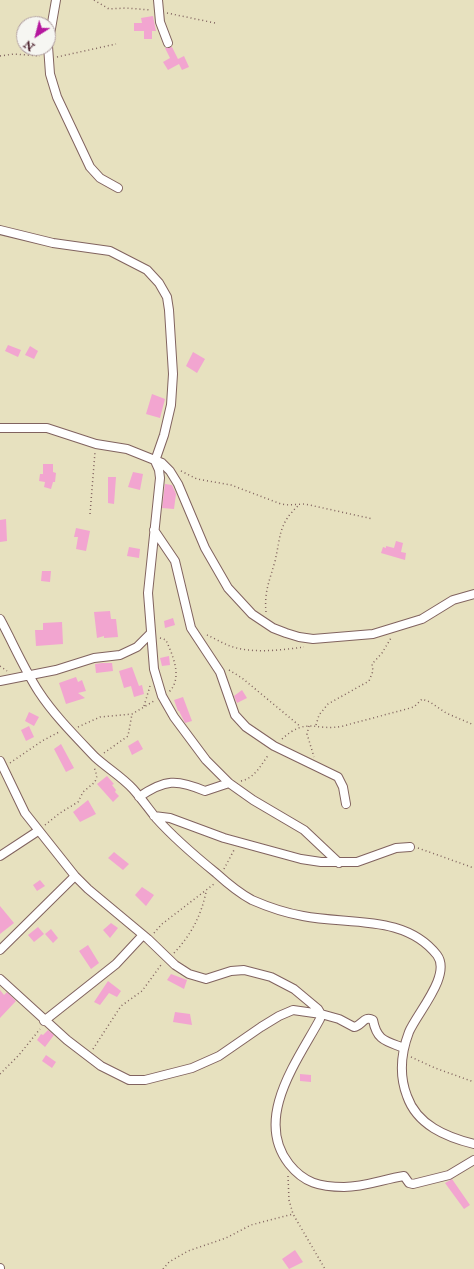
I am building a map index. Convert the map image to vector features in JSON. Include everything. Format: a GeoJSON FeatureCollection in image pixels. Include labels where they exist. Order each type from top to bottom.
{"type":"FeatureCollection","features":[{"type":"Feature","properties":{"kind":"street"},"geometry":{"type":"LineString","coordinates":[[56,0],[48,57],[53,87],[82,153],[95,173],[109,184],[118,188]]}},
{"type":"Feature","properties":{"kind":"street"},"geometry":{"type":"LineString","coordinates":[[158,0],[158,11],[168,43]]}},
{"type":"Feature","properties":{"kind":"street"},"geometry":{"type":"LineString","coordinates":[[0,230],[53,243],[110,251],[148,270],[159,282],[167,297],[169,310],[173,374],[171,405],[156,460],[160,474],[148,583],[150,638],[154,672],[162,696],[171,712],[206,760],[229,783],[253,800],[304,830],[339,863]]}},
{"type":"Feature","properties":{"kind":"street"},"geometry":{"type":"LineString","coordinates":[[0,428],[47,428],[96,444],[127,449],[156,460],[168,468],[178,484],[205,548],[228,588],[248,610],[268,624],[299,637],[313,639],[373,634],[422,619],[453,600],[474,594]]}},
{"type":"Feature","properties":{"kind":"street"},"geometry":{"type":"LineString","coordinates":[[154,530],[175,561],[191,628],[220,672],[235,715],[246,727],[274,746],[334,775],[340,780],[346,804]]}},
{"type":"Feature","properties":{"kind":"street"},"geometry":{"type":"LineString","coordinates":[[0,619],[28,674],[40,693],[70,729],[96,758],[132,788],[154,816],[185,848],[219,876],[251,899],[265,905],[304,917],[361,921],[399,929],[420,940],[435,953],[439,958],[441,965],[440,974],[435,988],[415,1019],[404,1050],[402,1080],[408,1101],[415,1113],[434,1128],[458,1140],[474,1144]]}},
{"type":"Feature","properties":{"kind":"street"},"geometry":{"type":"LineString","coordinates":[[0,681],[28,674],[56,670],[94,658],[120,655],[138,647],[150,638]]}},
{"type":"Feature","properties":{"kind":"street"},"geometry":{"type":"LineString","coordinates":[[1,766],[20,805],[38,831],[75,876],[93,894],[146,937],[182,970],[197,977],[206,979],[231,971],[244,970],[271,977],[294,989],[318,1008],[321,1014],[317,1026],[290,1070],[279,1102],[276,1127],[278,1142],[287,1162],[299,1176],[308,1182],[344,1187],[370,1185],[404,1176],[409,1183],[413,1184],[449,1175],[474,1160]]}},
{"type":"Feature","properties":{"kind":"street"},"geometry":{"type":"LineString","coordinates":[[140,797],[153,788],[168,783],[180,782],[205,791],[229,783]]}},
{"type":"Feature","properties":{"kind":"street"},"geometry":{"type":"LineString","coordinates":[[154,816],[170,818],[205,832],[302,859],[339,863],[357,862],[396,848],[410,847]]}},
{"type":"Feature","properties":{"kind":"street"},"geometry":{"type":"LineString","coordinates":[[0,856],[38,831]]}},
{"type":"Feature","properties":{"kind":"street"},"geometry":{"type":"LineString","coordinates":[[0,950],[75,876]]}},
{"type":"Feature","properties":{"kind":"street"},"geometry":{"type":"LineString","coordinates":[[44,1021],[101,977],[146,937]]}},
{"type":"Feature","properties":{"kind":"street"},"geometry":{"type":"LineString","coordinates":[[0,979],[19,994],[44,1021],[88,1056],[116,1075],[129,1080],[145,1080],[192,1068],[219,1056],[261,1027],[287,1012],[300,1010],[339,1019],[354,1027],[366,1019],[373,1020],[374,1030],[381,1038],[404,1050]]}},
{"type":"Feature","properties":{"kind":"path"},"geometry":{"type":"LineString","coordinates":[[94,0],[114,10],[126,8],[158,11],[215,23]]}},
{"type":"Feature","properties":{"kind":"path"},"geometry":{"type":"LineString","coordinates":[[0,56],[21,54],[48,57],[71,55],[116,44]]}},
{"type":"Feature","properties":{"kind":"path"},"geometry":{"type":"LineString","coordinates":[[90,514],[96,444]]}},
{"type":"Feature","properties":{"kind":"path"},"geometry":{"type":"LineString","coordinates":[[168,468],[178,469],[197,479],[231,485],[274,502],[289,505],[300,504],[372,519]]}},
{"type":"Feature","properties":{"kind":"path"},"geometry":{"type":"LineString","coordinates":[[268,624],[266,590],[274,562],[278,537],[284,521],[300,504]]}},
{"type":"Feature","properties":{"kind":"path"},"geometry":{"type":"LineString","coordinates":[[191,628],[231,646],[271,650],[305,647]]}},
{"type":"Feature","properties":{"kind":"path"},"geometry":{"type":"LineString","coordinates":[[316,726],[319,714],[328,704],[351,693],[371,679],[373,670],[372,664],[377,660],[390,641],[393,628]]}},
{"type":"Feature","properties":{"kind":"path"},"geometry":{"type":"LineString","coordinates":[[1,766],[42,741],[70,729],[83,726],[100,717],[132,714],[171,690],[176,681],[175,668],[166,640],[162,638],[150,638]]}},
{"type":"Feature","properties":{"kind":"path"},"geometry":{"type":"LineString","coordinates":[[220,672],[224,670],[235,672],[301,727]]}},
{"type":"Feature","properties":{"kind":"path"},"geometry":{"type":"LineString","coordinates":[[144,706],[154,672]]}},
{"type":"Feature","properties":{"kind":"path"},"geometry":{"type":"LineString","coordinates":[[229,783],[246,780],[251,777],[274,746],[294,729],[301,727],[316,726],[334,728],[379,718],[416,706],[424,699],[446,713],[474,725]]}},
{"type":"Feature","properties":{"kind":"path"},"geometry":{"type":"LineString","coordinates":[[38,831],[60,813],[78,802],[83,792],[95,782],[96,776],[93,763],[96,758],[128,736],[132,714]]}},
{"type":"Feature","properties":{"kind":"path"},"geometry":{"type":"LineString","coordinates":[[309,726],[307,731],[314,756],[314,766]]}},
{"type":"Feature","properties":{"kind":"path"},"geometry":{"type":"LineString","coordinates":[[146,937],[212,886],[227,865],[239,842]]}},
{"type":"Feature","properties":{"kind":"path"},"geometry":{"type":"LineString","coordinates":[[410,847],[425,849],[474,868]]}},
{"type":"Feature","properties":{"kind":"path"},"geometry":{"type":"LineString","coordinates":[[88,1056],[121,1006],[142,991],[164,958],[189,935],[202,908],[206,891]]}},
{"type":"Feature","properties":{"kind":"path"},"geometry":{"type":"LineString","coordinates":[[0,1074],[33,1039],[44,1021]]}},
{"type":"Feature","properties":{"kind":"path"},"geometry":{"type":"LineString","coordinates":[[404,1050],[434,1068],[474,1082]]}},
{"type":"Feature","properties":{"kind":"path"},"geometry":{"type":"LineString","coordinates":[[287,1162],[289,1200],[293,1214],[325,1269]]}},
{"type":"Feature","properties":{"kind":"path"},"geometry":{"type":"LineString","coordinates":[[163,1269],[169,1262],[188,1251],[226,1238],[251,1225],[293,1214]]}},
{"type":"Feature","properties":{"kind":"building"},"geometry":{"type":"Polygon","coordinates":[[[153,16],[156,31],[152,31],[152,39],[144,39],[144,31],[134,31],[134,23],[142,23],[141,18],[153,16]]]}},
{"type":"Feature","properties":{"kind":"building"},"geometry":{"type":"Polygon","coordinates":[[[172,47],[178,59],[184,56],[189,67],[182,70],[179,64],[168,70],[163,62],[170,58],[165,48],[172,47]]]}},
{"type":"Feature","properties":{"kind":"building"},"geometry":{"type":"Polygon","coordinates":[[[8,345],[21,350],[18,357],[5,351],[8,345]]]}},
{"type":"Feature","properties":{"kind":"building"},"geometry":{"type":"Polygon","coordinates":[[[30,346],[38,351],[34,359],[25,355],[30,346]]]}},
{"type":"Feature","properties":{"kind":"building"},"geometry":{"type":"Polygon","coordinates":[[[193,352],[205,359],[197,373],[186,366],[193,352]]]}},
{"type":"Feature","properties":{"kind":"building"},"geometry":{"type":"Polygon","coordinates":[[[152,394],[165,399],[160,418],[146,414],[152,394]]]}},
{"type":"Feature","properties":{"kind":"building"},"geometry":{"type":"Polygon","coordinates":[[[43,464],[53,464],[53,472],[56,473],[55,482],[53,482],[51,489],[44,487],[45,482],[39,481],[40,474],[43,474],[43,464]]]}},
{"type":"Feature","properties":{"kind":"building"},"geometry":{"type":"Polygon","coordinates":[[[133,472],[143,474],[140,490],[128,487],[133,472]]]}},
{"type":"Feature","properties":{"kind":"building"},"geometry":{"type":"Polygon","coordinates":[[[108,477],[116,477],[114,504],[108,503],[108,477]]]}},
{"type":"Feature","properties":{"kind":"building"},"geometry":{"type":"Polygon","coordinates":[[[165,484],[172,485],[176,494],[174,509],[162,508],[165,484]]]}},
{"type":"Feature","properties":{"kind":"building"},"geometry":{"type":"Polygon","coordinates":[[[6,519],[7,541],[0,542],[0,520],[6,519]]]}},
{"type":"Feature","properties":{"kind":"building"},"geometry":{"type":"Polygon","coordinates":[[[76,528],[90,531],[86,551],[76,549],[78,537],[74,537],[76,528]]]}},
{"type":"Feature","properties":{"kind":"building"},"geometry":{"type":"Polygon","coordinates":[[[396,541],[403,543],[401,552],[406,553],[405,560],[381,553],[383,547],[386,548],[386,546],[394,548],[396,541]]]}},
{"type":"Feature","properties":{"kind":"building"},"geometry":{"type":"Polygon","coordinates":[[[129,547],[140,549],[139,558],[127,556],[129,547]]]}},
{"type":"Feature","properties":{"kind":"building"},"geometry":{"type":"Polygon","coordinates":[[[42,571],[51,571],[50,582],[41,581],[42,571]]]}},
{"type":"Feature","properties":{"kind":"building"},"geometry":{"type":"Polygon","coordinates":[[[110,611],[111,619],[116,619],[118,637],[104,638],[104,636],[97,638],[94,612],[110,611]]]}},
{"type":"Feature","properties":{"kind":"building"},"geometry":{"type":"Polygon","coordinates":[[[173,618],[175,625],[165,628],[164,621],[173,618]]]}},
{"type":"Feature","properties":{"kind":"building"},"geometry":{"type":"Polygon","coordinates":[[[62,622],[63,644],[36,646],[35,630],[43,630],[43,623],[62,622]]]}},
{"type":"Feature","properties":{"kind":"building"},"geometry":{"type":"Polygon","coordinates":[[[169,656],[170,665],[162,666],[160,658],[169,656]]]}},
{"type":"Feature","properties":{"kind":"building"},"geometry":{"type":"Polygon","coordinates":[[[112,663],[113,671],[96,673],[95,664],[112,663]]]}},
{"type":"Feature","properties":{"kind":"building"},"geometry":{"type":"Polygon","coordinates":[[[132,667],[139,686],[142,685],[144,694],[134,697],[131,686],[124,688],[119,671],[132,667]]]}},
{"type":"Feature","properties":{"kind":"building"},"geometry":{"type":"Polygon","coordinates":[[[76,677],[78,682],[82,680],[86,691],[78,693],[85,698],[66,704],[59,683],[76,677]]]}},
{"type":"Feature","properties":{"kind":"building"},"geometry":{"type":"Polygon","coordinates":[[[242,690],[247,698],[237,703],[234,696],[242,690]]]}},
{"type":"Feature","properties":{"kind":"building"},"geometry":{"type":"Polygon","coordinates":[[[183,697],[192,721],[185,723],[174,700],[183,697]]]}},
{"type":"Feature","properties":{"kind":"building"},"geometry":{"type":"Polygon","coordinates":[[[29,712],[39,717],[34,726],[25,721],[29,712]]]}},
{"type":"Feature","properties":{"kind":"building"},"geometry":{"type":"Polygon","coordinates":[[[29,726],[34,737],[26,741],[21,730],[29,726]]]}},
{"type":"Feature","properties":{"kind":"building"},"geometry":{"type":"Polygon","coordinates":[[[138,740],[143,749],[132,755],[128,746],[138,740]]]}},
{"type":"Feature","properties":{"kind":"building"},"geometry":{"type":"Polygon","coordinates":[[[61,744],[74,768],[66,772],[54,749],[61,744]]]}},
{"type":"Feature","properties":{"kind":"building"},"geometry":{"type":"Polygon","coordinates":[[[107,776],[114,784],[112,785],[116,790],[115,792],[119,796],[113,802],[97,784],[107,776]]]}},
{"type":"Feature","properties":{"kind":"building"},"geometry":{"type":"Polygon","coordinates":[[[88,800],[96,814],[80,822],[73,812],[88,800]]]}},
{"type":"Feature","properties":{"kind":"building"},"geometry":{"type":"Polygon","coordinates":[[[114,852],[129,864],[123,870],[108,858],[114,852]]]}},
{"type":"Feature","properties":{"kind":"building"},"geometry":{"type":"Polygon","coordinates":[[[40,880],[45,886],[37,891],[33,885],[40,880]]]}},
{"type":"Feature","properties":{"kind":"building"},"geometry":{"type":"Polygon","coordinates":[[[142,887],[154,895],[146,906],[135,895],[142,887]]]}},
{"type":"Feature","properties":{"kind":"building"},"geometry":{"type":"Polygon","coordinates":[[[0,906],[14,923],[0,934],[0,906]]]}},
{"type":"Feature","properties":{"kind":"building"},"geometry":{"type":"Polygon","coordinates":[[[111,923],[118,928],[110,938],[103,930],[111,923]]]}},
{"type":"Feature","properties":{"kind":"building"},"geometry":{"type":"Polygon","coordinates":[[[38,927],[44,934],[34,942],[28,935],[38,927]]]}},
{"type":"Feature","properties":{"kind":"building"},"geometry":{"type":"Polygon","coordinates":[[[51,929],[58,938],[53,943],[45,934],[51,929]]]}},
{"type":"Feature","properties":{"kind":"building"},"geometry":{"type":"Polygon","coordinates":[[[88,945],[99,963],[91,969],[79,951],[88,945]]]}},
{"type":"Feature","properties":{"kind":"building"},"geometry":{"type":"Polygon","coordinates":[[[171,974],[187,980],[184,989],[167,980],[171,974]]]}},
{"type":"Feature","properties":{"kind":"building"},"geometry":{"type":"Polygon","coordinates":[[[108,981],[121,991],[117,997],[109,993],[100,1005],[94,1002],[108,981]]]}},
{"type":"Feature","properties":{"kind":"building"},"geometry":{"type":"Polygon","coordinates":[[[0,990],[4,995],[7,992],[16,1001],[0,1018],[0,990]]]}},
{"type":"Feature","properties":{"kind":"building"},"geometry":{"type":"Polygon","coordinates":[[[175,1012],[190,1014],[192,1025],[173,1022],[175,1012]]]}},
{"type":"Feature","properties":{"kind":"building"},"geometry":{"type":"Polygon","coordinates":[[[48,1030],[54,1035],[45,1047],[37,1040],[41,1034],[43,1035],[48,1030]]]}},
{"type":"Feature","properties":{"kind":"building"},"geometry":{"type":"Polygon","coordinates":[[[46,1055],[56,1062],[52,1068],[42,1061],[46,1055]]]}},
{"type":"Feature","properties":{"kind":"building"},"geometry":{"type":"Polygon","coordinates":[[[300,1074],[311,1075],[311,1082],[300,1081],[300,1074]]]}},
{"type":"Feature","properties":{"kind":"building"},"geometry":{"type":"Polygon","coordinates":[[[452,1179],[470,1205],[464,1209],[445,1183],[452,1179]]]}},
{"type":"Feature","properties":{"kind":"building"},"geometry":{"type":"Polygon","coordinates":[[[295,1250],[303,1262],[289,1269],[282,1259],[295,1250]]]}}]}
